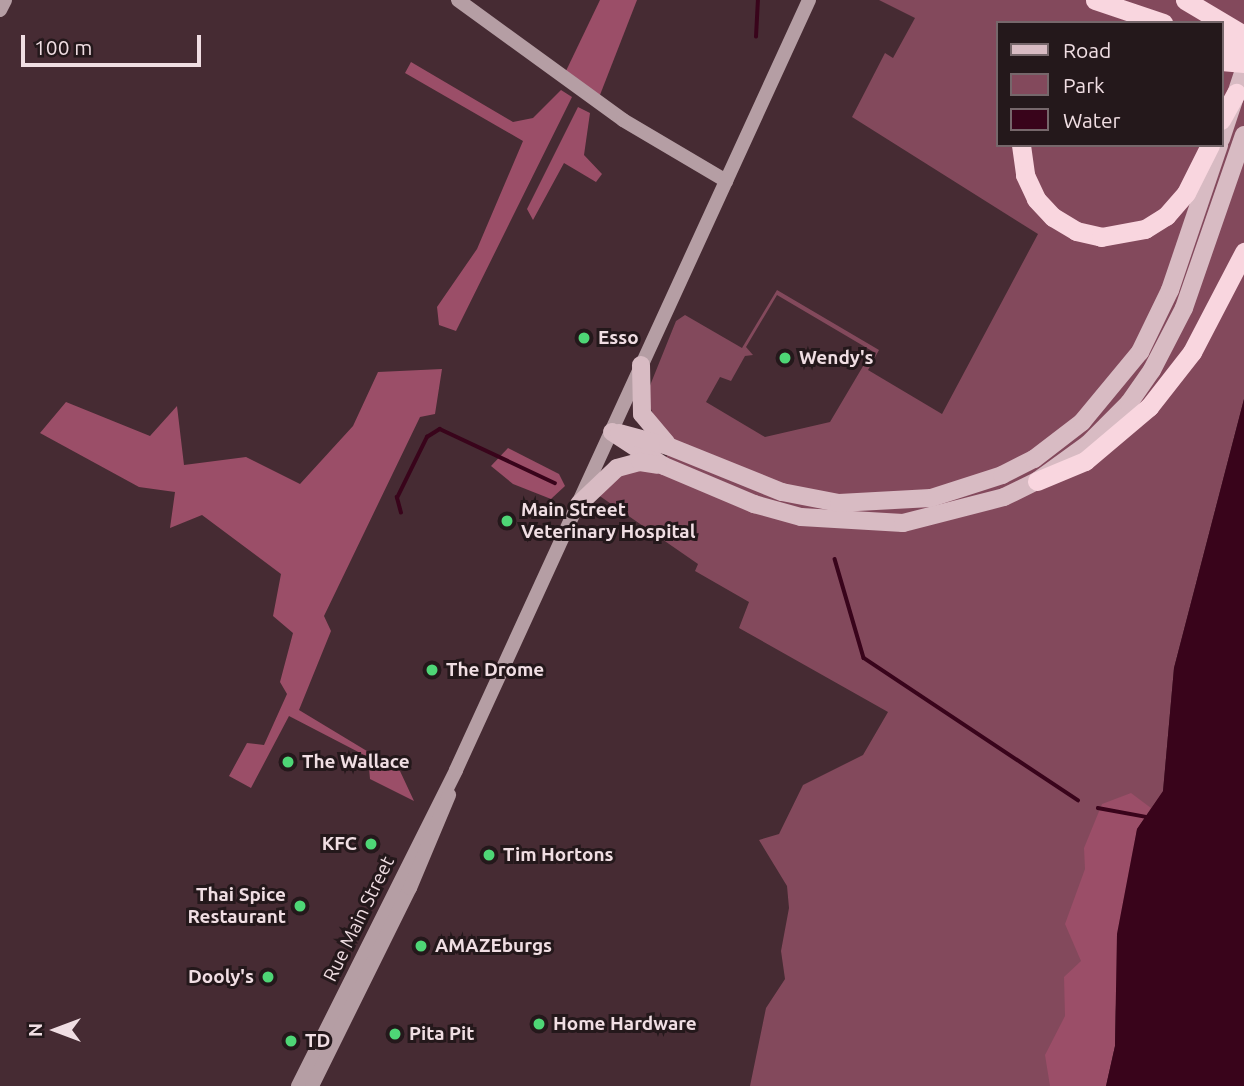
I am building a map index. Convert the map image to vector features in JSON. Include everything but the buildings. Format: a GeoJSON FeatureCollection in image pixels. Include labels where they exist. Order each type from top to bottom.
{"type":"FeatureCollection","features":[{"type":"Feature","properties":{"kind":"highway"},"geometry":{"type":"LineString","coordinates":[[1095,0],[1157,21]]}},
{"type":"Feature","properties":{"kind":"highway"},"geometry":{"type":"LineString","coordinates":[[1185,0],[1223,21]]}},
{"type":"Feature","properties":{"kind":"highway"},"geometry":{"type":"LineString","coordinates":[[1223,21],[1244,34]]}},
{"type":"Feature","properties":{"kind":"highway"},"geometry":{"type":"LineString","coordinates":[[1223,43],[1244,50]]}},
{"type":"Feature","properties":{"kind":"highway"},"geometry":{"type":"LineString","coordinates":[[1223,61],[1244,63]]}},
{"type":"Feature","properties":{"kind":"highway"},"geometry":{"type":"LineString","coordinates":[[1223,116],[1236,93]]}},
{"type":"Feature","properties":{"kind":"highway"},"geometry":{"type":"LineString","coordinates":[[1021,147],[1025,176],[1037,199],[1053,216],[1076,230],[1101,237],[1145,229],[1166,216],[1186,193],[1209,147]]}},
{"type":"Feature","properties":{"kind":"highway"},"geometry":{"type":"LineString","coordinates":[[1037,481],[1085,461],[1149,407],[1192,352],[1244,251]]}},
{"type":"Feature","properties":{"kind":"main road"},"geometry":{"type":"LineString","coordinates":[[0,10],[5,0]]}},
{"type":"Feature","properties":{"kind":"main road"},"geometry":{"type":"LineString","coordinates":[[458,0],[623,120],[726,181]]}},
{"type":"Feature","properties":{"kind":"main road","name":"Rue Main Street"},"geometry":{"type":"LineString","coordinates":[[298,1086],[456,771],[809,0]]}},
{"type":"Feature","properties":{"kind":"main road"},"geometry":{"type":"LineString","coordinates":[[1223,133],[1244,70]]}},
{"type":"Feature","properties":{"kind":"main road"},"geometry":{"type":"LineString","coordinates":[[612,432],[664,466],[754,504],[801,517],[872,524],[958,512],[1037,481],[1088,444],[1129,403],[1152,370],[1184,308],[1244,135]]}},
{"type":"Feature","properties":{"kind":"main road"},"geometry":{"type":"LineString","coordinates":[[612,432],[668,446],[782,492],[874,504],[931,498],[970,488],[1034,458],[1082,422],[1140,352],[1170,290],[1218,147]]}},
{"type":"Feature","properties":{"kind":"main road"},"geometry":{"type":"LineString","coordinates":[[641,365],[642,414],[668,446]]}},
{"type":"Feature","properties":{"kind":"main road"},"geometry":{"type":"LineString","coordinates":[[579,503],[617,468],[640,462],[664,466]]}},
{"type":"Feature","properties":{"kind":"main road","name":"Rue Main Street"},"geometry":{"type":"LineString","coordinates":[[312,1086],[436,833],[456,771]]}},
{"type":"Feature","properties":{"kind":"green space"},"geometry":{"type":"Polygon","coordinates":[[[879,0],[1244,0],[1244,399],[1174,668],[1163,792],[1137,829],[1106,1086],[750,1086],[766,1008],[785,979],[781,951],[789,908],[787,886],[759,840],[779,834],[803,785],[863,755],[888,712],[739,628],[749,602],[695,571],[698,564],[591,490],[608,475],[665,466],[668,446],[650,407],[649,388],[676,321],[685,315],[742,348],[777,290],[879,350],[868,370],[942,414],[1038,234],[852,117],[885,53],[893,58],[915,18],[879,0]],[[777,295],[746,347],[753,355],[745,356],[731,381],[720,377],[706,402],[765,437],[830,422],[872,351],[777,295]]]}},
{"type":"Feature","properties":{"kind":"shaded area"},"geometry":{"type":"Polygon","coordinates":[[[600,0],[637,0],[598,100],[565,73],[600,0]]]}},
{"type":"Feature","properties":{"kind":"shaded area"},"geometry":{"type":"Polygon","coordinates":[[[411,62],[513,122],[533,118],[561,90],[572,97],[456,331],[439,325],[437,307],[477,249],[523,141],[405,73],[411,62]]]}},
{"type":"Feature","properties":{"kind":"shaded area"},"geometry":{"type":"Polygon","coordinates":[[[578,107],[590,113],[584,155],[602,174],[596,182],[564,163],[533,220],[527,209],[578,107]]]}},
{"type":"Feature","properties":{"kind":"shaded area"},"geometry":{"type":"Polygon","coordinates":[[[442,369],[435,414],[420,417],[324,616],[331,631],[299,710],[400,771],[414,801],[370,779],[368,757],[289,716],[251,788],[229,776],[247,743],[264,745],[287,694],[280,682],[293,633],[273,616],[281,574],[202,515],[170,528],[175,492],[139,487],[40,433],[66,402],[150,436],[177,406],[184,465],[246,457],[300,484],[353,426],[378,372],[442,369]]]}},
{"type":"Feature","properties":{"kind":"shaded area"},"geometry":{"type":"Polygon","coordinates":[[[508,448],[559,474],[565,486],[551,499],[513,484],[491,466],[508,448]]]}},
{"type":"Feature","properties":{"kind":"shaded area"},"geometry":{"type":"Polygon","coordinates":[[[1131,793],[1151,808],[1137,829],[1117,934],[1115,1046],[1106,1086],[1050,1086],[1045,1055],[1065,1016],[1064,977],[1081,961],[1065,924],[1085,869],[1084,848],[1102,804],[1131,793]]]}},
{"type":"Feature","properties":{"kind":"water"},"geometry":{"type":"Polygon","coordinates":[[[1244,399],[1244,1086],[1106,1086],[1115,1046],[1117,934],[1137,829],[1163,791],[1174,668],[1244,399]]]}},
{"type":"Feature","properties":{"kind":"waterway"},"geometry":{"type":"LineString","coordinates":[[756,37],[758,0]]}},
{"type":"Feature","properties":{"kind":"waterway"},"geometry":{"type":"LineString","coordinates":[[401,513],[397,498],[427,437],[440,429],[555,483]]}},
{"type":"Feature","properties":{"kind":"waterway"},"geometry":{"type":"LineString","coordinates":[[835,559],[864,658],[1078,800]]}},
{"type":"Feature","properties":{"kind":"waterway"},"geometry":{"type":"LineString","coordinates":[[1098,808],[1147,817]]}},
{"type":"Feature","properties":{"kind":"place","name":"Esso"},"geometry":{"type":"Point","coordinates":[584,338]}},
{"type":"Feature","properties":{"kind":"place","name":"Wendy's"},"geometry":{"type":"Point","coordinates":[785,358]}},
{"type":"Feature","properties":{"kind":"place","name":"Main Street Veterinary Hospital"},"geometry":{"type":"Point","coordinates":[507,521]}},
{"type":"Feature","properties":{"kind":"place","name":"The Drome"},"geometry":{"type":"Point","coordinates":[432,670]}},
{"type":"Feature","properties":{"kind":"place","name":"The Wallace"},"geometry":{"type":"Point","coordinates":[288,762]}},
{"type":"Feature","properties":{"kind":"place","name":"KFC"},"geometry":{"type":"Point","coordinates":[371,844]}},
{"type":"Feature","properties":{"kind":"place","name":"Tim Hortons"},"geometry":{"type":"Point","coordinates":[489,855]}},
{"type":"Feature","properties":{"kind":"place","name":"Thai Spice Restaurant"},"geometry":{"type":"Point","coordinates":[300,906]}},
{"type":"Feature","properties":{"kind":"place","name":"AMAZEburgs"},"geometry":{"type":"Point","coordinates":[421,946]}},
{"type":"Feature","properties":{"kind":"place","name":"Dooly's"},"geometry":{"type":"Point","coordinates":[268,977]}},
{"type":"Feature","properties":{"kind":"place","name":"Home Hardware"},"geometry":{"type":"Point","coordinates":[539,1024]}},
{"type":"Feature","properties":{"kind":"place","name":"Pita Pit"},"geometry":{"type":"Point","coordinates":[395,1034]}},
{"type":"Feature","properties":{"kind":"place","name":"TD"},"geometry":{"type":"Point","coordinates":[291,1041]}}]}
